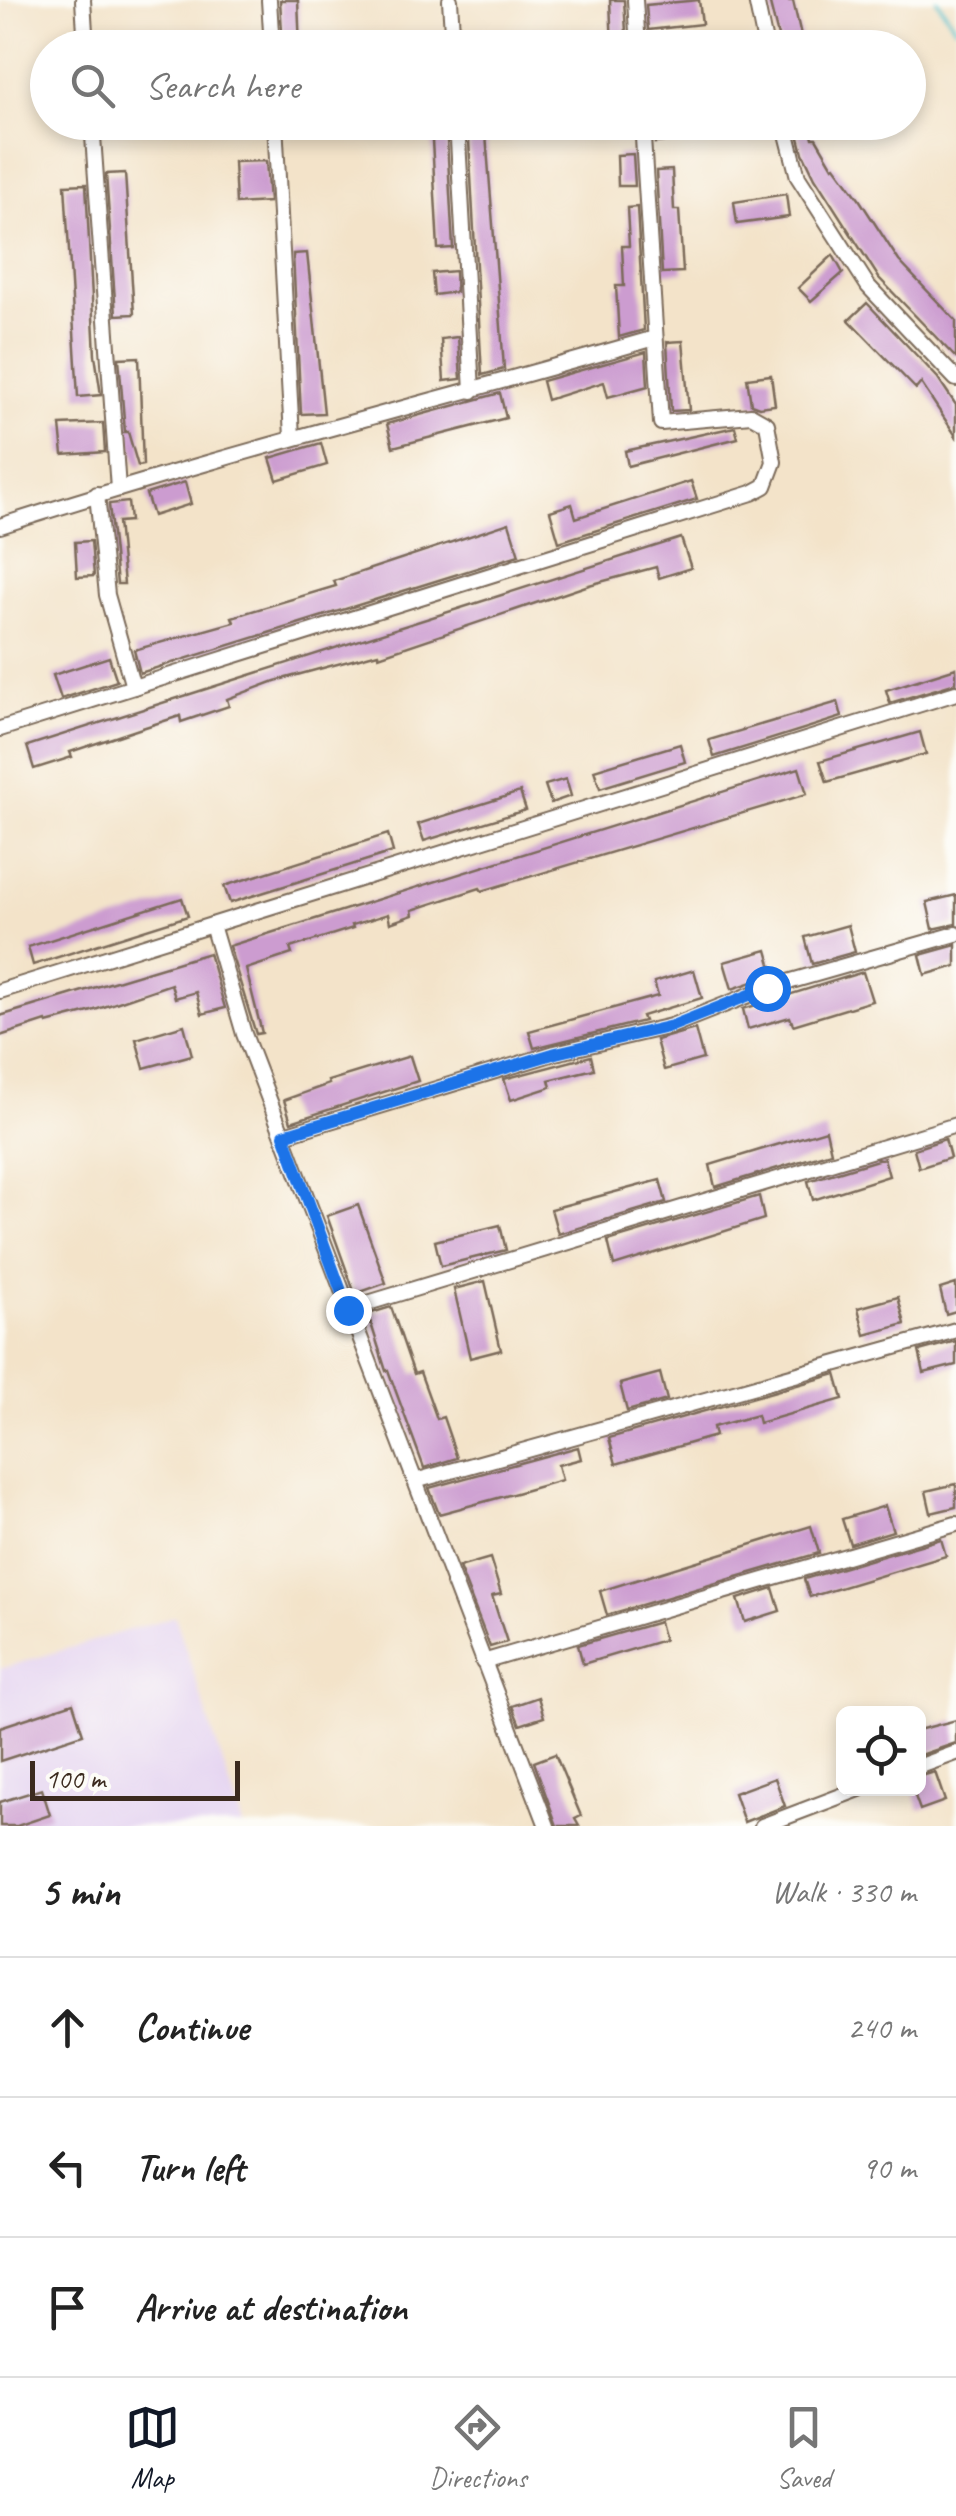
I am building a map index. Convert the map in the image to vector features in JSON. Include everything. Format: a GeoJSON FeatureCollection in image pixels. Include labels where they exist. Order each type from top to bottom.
{"type":"FeatureCollection","features":[{"type":"Feature","properties":{"kind":"street"},"geometry":{"type":"LineString","coordinates":[[83,0],[85,30]]}},
{"type":"Feature","properties":{"kind":"street"},"geometry":{"type":"LineString","coordinates":[[269,0],[271,30]]}},
{"type":"Feature","properties":{"kind":"street"},"geometry":{"type":"LineString","coordinates":[[450,0],[451,30]]}},
{"type":"Feature","properties":{"kind":"street"},"geometry":{"type":"LineString","coordinates":[[635,0],[637,30]]}},
{"type":"Feature","properties":{"kind":"street"},"geometry":{"type":"LineString","coordinates":[[756,0],[762,30]]}},
{"type":"Feature","properties":{"kind":"street"},"geometry":{"type":"LineString","coordinates":[[93,140],[118,489]]}},
{"type":"Feature","properties":{"kind":"street"},"geometry":{"type":"LineString","coordinates":[[277,140],[292,437]]}},
{"type":"Feature","properties":{"kind":"street"},"geometry":{"type":"LineString","coordinates":[[458,140],[472,391]]}},
{"type":"Feature","properties":{"kind":"street"},"geometry":{"type":"LineString","coordinates":[[0,729],[765,486],[774,462],[767,424],[752,416],[661,424],[643,140]]}},
{"type":"Feature","properties":{"kind":"street"},"geometry":{"type":"LineString","coordinates":[[789,140],[798,177],[868,286],[956,378]]}},
{"type":"Feature","properties":{"kind":"street"},"geometry":{"type":"LineString","coordinates":[[0,526],[292,437],[472,391],[654,338]]}},
{"type":"Feature","properties":{"kind":"street"},"geometry":{"type":"LineString","coordinates":[[97,494],[107,595],[133,687]]}},
{"type":"Feature","properties":{"kind":"street"},"geometry":{"type":"LineString","coordinates":[[0,991],[956,693]]}},
{"type":"Feature","properties":{"kind":"street"},"geometry":{"type":"LineString","coordinates":[[212,925],[244,1034],[546,1826]]}},
{"type":"Feature","properties":{"kind":"street"},"geometry":{"type":"LineString","coordinates":[[284,1135],[556,1053],[672,1026],[767,988],[956,934]]}},
{"type":"Feature","properties":{"kind":"street"},"geometry":{"type":"LineString","coordinates":[[348,1309],[956,1125]]}},
{"type":"Feature","properties":{"kind":"street"},"geometry":{"type":"LineString","coordinates":[[415,1480],[956,1330]]}},
{"type":"Feature","properties":{"kind":"street"},"geometry":{"type":"LineString","coordinates":[[483,1662],[956,1524]]}},
{"type":"Feature","properties":{"kind":"street"},"geometry":{"type":"LineString","coordinates":[[926,1765],[956,1753]]}},
{"type":"Feature","properties":{"kind":"street"},"geometry":{"type":"LineString","coordinates":[[762,1826],[841,1796]]}},
{"type":"Feature","properties":{"kind":"shaded area"},"geometry":{"type":"Polygon","coordinates":[[[175,1616],[243,1826],[0,1826],[0,1669],[175,1616]]]}},
{"type":"Feature","properties":{"kind":"building"},"geometry":{"type":"Polygon","coordinates":[[[280,0],[298,0],[299,30],[282,30],[280,0]]]}},
{"type":"Feature","properties":{"kind":"building"},"geometry":{"type":"Polygon","coordinates":[[[610,0],[624,0],[626,30],[611,30],[610,0]]]}},
{"type":"Feature","properties":{"kind":"building"},"geometry":{"type":"Polygon","coordinates":[[[699,0],[702,24],[648,30],[646,5],[699,0]]]}},
{"type":"Feature","properties":{"kind":"building"},"geometry":{"type":"Polygon","coordinates":[[[769,0],[793,1],[800,30],[776,30],[769,0]]]}},
{"type":"Feature","properties":{"kind":"building"},"geometry":{"type":"Polygon","coordinates":[[[432,140],[447,140],[453,248],[438,249],[432,140]]]}},
{"type":"Feature","properties":{"kind":"building"},"geometry":{"type":"Polygon","coordinates":[[[469,140],[486,140],[504,369],[482,375],[469,140]]]}},
{"type":"Feature","properties":{"kind":"building"},"geometry":{"type":"Polygon","coordinates":[[[800,140],[817,140],[899,261],[956,321],[956,358],[879,278],[803,153],[800,140]]]}},
{"type":"Feature","properties":{"kind":"building"},"geometry":{"type":"Polygon","coordinates":[[[633,154],[635,186],[618,186],[617,155],[633,154]]]}},
{"type":"Feature","properties":{"kind":"building"},"geometry":{"type":"Polygon","coordinates":[[[266,161],[269,202],[236,204],[234,162],[266,161]]]}},
{"type":"Feature","properties":{"kind":"building"},"geometry":{"type":"Polygon","coordinates":[[[672,170],[683,272],[662,273],[656,171],[672,170]]]}},
{"type":"Feature","properties":{"kind":"building"},"geometry":{"type":"Polygon","coordinates":[[[125,173],[134,314],[116,315],[106,174],[125,173]]]}},
{"type":"Feature","properties":{"kind":"building"},"geometry":{"type":"Polygon","coordinates":[[[86,184],[95,355],[101,395],[78,397],[65,185],[86,184]]]}},
{"type":"Feature","properties":{"kind":"building"},"geometry":{"type":"Polygon","coordinates":[[[786,194],[789,217],[737,224],[734,202],[786,194]]]}},
{"type":"Feature","properties":{"kind":"building"},"geometry":{"type":"Polygon","coordinates":[[[637,207],[644,330],[619,337],[616,286],[624,286],[622,246],[629,246],[627,208],[637,207]]]}},
{"type":"Feature","properties":{"kind":"building"},"geometry":{"type":"Polygon","coordinates":[[[307,253],[324,413],[301,414],[293,254],[307,253]]]}},
{"type":"Feature","properties":{"kind":"building"},"geometry":{"type":"Polygon","coordinates":[[[833,255],[843,273],[811,301],[798,288],[833,255]]]}},
{"type":"Feature","properties":{"kind":"building"},"geometry":{"type":"Polygon","coordinates":[[[455,271],[456,292],[434,295],[432,273],[455,271]]]}},
{"type":"Feature","properties":{"kind":"building"},"geometry":{"type":"Polygon","coordinates":[[[867,303],[938,378],[956,405],[956,436],[921,383],[916,389],[849,320],[867,303]]]}},
{"type":"Feature","properties":{"kind":"building"},"geometry":{"type":"Polygon","coordinates":[[[458,337],[461,379],[444,381],[441,339],[458,337]]]}},
{"type":"Feature","properties":{"kind":"building"},"geometry":{"type":"Polygon","coordinates":[[[683,341],[689,410],[671,411],[667,342],[683,341]]]}},
{"type":"Feature","properties":{"kind":"building"},"geometry":{"type":"Polygon","coordinates":[[[646,352],[648,386],[608,397],[604,382],[547,400],[542,381],[646,352]]]}},
{"type":"Feature","properties":{"kind":"building"},"geometry":{"type":"Polygon","coordinates":[[[139,357],[143,465],[138,466],[125,432],[119,358],[139,357]]]}},
{"type":"Feature","properties":{"kind":"building"},"geometry":{"type":"Polygon","coordinates":[[[771,375],[775,405],[751,404],[747,378],[771,375]]]}},
{"type":"Feature","properties":{"kind":"building"},"geometry":{"type":"Polygon","coordinates":[[[500,393],[506,418],[393,447],[387,424],[500,393]]]}},
{"type":"Feature","properties":{"kind":"building"},"geometry":{"type":"Polygon","coordinates":[[[103,423],[105,452],[63,455],[60,425],[103,423]]]}},
{"type":"Feature","properties":{"kind":"building"},"geometry":{"type":"Polygon","coordinates":[[[735,427],[738,438],[628,466],[625,451],[735,427]]]}},
{"type":"Feature","properties":{"kind":"building"},"geometry":{"type":"Polygon","coordinates":[[[321,443],[327,465],[277,480],[270,458],[321,443]]]}},
{"type":"Feature","properties":{"kind":"building"},"geometry":{"type":"Polygon","coordinates":[[[691,481],[697,499],[559,542],[550,511],[572,504],[576,518],[691,481]]]}},
{"type":"Feature","properties":{"kind":"building"},"geometry":{"type":"Polygon","coordinates":[[[185,482],[191,504],[153,516],[146,494],[185,482]]]}},
{"type":"Feature","properties":{"kind":"building"},"geometry":{"type":"Polygon","coordinates":[[[128,502],[130,521],[118,522],[124,584],[117,584],[109,504],[128,502]]]}},
{"type":"Feature","properties":{"kind":"building"},"geometry":{"type":"Polygon","coordinates":[[[509,523],[519,555],[140,673],[134,650],[234,622],[232,617],[336,586],[334,581],[509,523]]]}},
{"type":"Feature","properties":{"kind":"building"},"geometry":{"type":"Polygon","coordinates":[[[681,538],[691,568],[659,578],[656,567],[589,585],[379,656],[378,653],[275,681],[227,699],[229,706],[181,722],[180,716],[139,729],[70,752],[72,757],[34,769],[27,746],[681,538]]]}},
{"type":"Feature","properties":{"kind":"building"},"geometry":{"type":"Polygon","coordinates":[[[91,541],[94,576],[77,577],[75,542],[91,541]]]}},
{"type":"Feature","properties":{"kind":"building"},"geometry":{"type":"Polygon","coordinates":[[[109,657],[117,681],[61,699],[53,675],[109,657]]]}},
{"type":"Feature","properties":{"kind":"building"},"geometry":{"type":"Polygon","coordinates":[[[956,668],[956,683],[890,703],[886,690],[956,668]]]}},
{"type":"Feature","properties":{"kind":"building"},"geometry":{"type":"Polygon","coordinates":[[[838,702],[842,717],[714,757],[709,740],[838,702]]]}},
{"type":"Feature","properties":{"kind":"building"},"geometry":{"type":"Polygon","coordinates":[[[920,732],[926,754],[827,782],[820,761],[920,732]]]}},
{"type":"Feature","properties":{"kind":"building"},"geometry":{"type":"Polygon","coordinates":[[[680,744],[685,762],[600,788],[594,770],[680,744]]]}},
{"type":"Feature","properties":{"kind":"building"},"geometry":{"type":"Polygon","coordinates":[[[799,768],[807,794],[482,891],[480,888],[412,910],[413,915],[390,923],[388,914],[352,925],[353,928],[290,948],[292,954],[246,969],[262,1033],[256,1034],[229,946],[799,768]]]}},
{"type":"Feature","properties":{"kind":"building"},"geometry":{"type":"Polygon","coordinates":[[[566,779],[571,796],[551,803],[545,785],[566,779]]]}},
{"type":"Feature","properties":{"kind":"building"},"geometry":{"type":"Polygon","coordinates":[[[520,792],[526,810],[424,841],[418,824],[520,792]]]}},
{"type":"Feature","properties":{"kind":"building"},"geometry":{"type":"Polygon","coordinates":[[[388,834],[393,852],[230,903],[224,886],[388,834]]]}},
{"type":"Feature","properties":{"kind":"building"},"geometry":{"type":"Polygon","coordinates":[[[956,895],[956,924],[933,929],[927,902],[956,895]]]}},
{"type":"Feature","properties":{"kind":"building"},"geometry":{"type":"Polygon","coordinates":[[[182,898],[188,916],[33,965],[28,947],[182,898]]]}},
{"type":"Feature","properties":{"kind":"building"},"geometry":{"type":"Polygon","coordinates":[[[848,925],[855,952],[812,964],[805,937],[848,925]]]}},
{"type":"Feature","properties":{"kind":"building"},"geometry":{"type":"Polygon","coordinates":[[[956,945],[956,966],[925,975],[920,955],[956,945]]]}},
{"type":"Feature","properties":{"kind":"building"},"geometry":{"type":"Polygon","coordinates":[[[767,950],[774,975],[732,989],[724,962],[767,950]]]}},
{"type":"Feature","properties":{"kind":"building"},"geometry":{"type":"Polygon","coordinates":[[[209,953],[225,1008],[202,1014],[196,992],[175,998],[171,984],[0,1036],[0,1016],[209,953]]]}},
{"type":"Feature","properties":{"kind":"building"},"geometry":{"type":"Polygon","coordinates":[[[694,970],[702,998],[642,1016],[644,1021],[534,1048],[529,1031],[658,996],[654,982],[694,970]]]}},
{"type":"Feature","properties":{"kind":"building"},"geometry":{"type":"Polygon","coordinates":[[[863,972],[872,1001],[793,1025],[790,1017],[748,1029],[743,1009],[863,972]]]}},
{"type":"Feature","properties":{"kind":"building"},"geometry":{"type":"Polygon","coordinates":[[[184,1025],[192,1055],[144,1068],[136,1039],[184,1025]]]}},
{"type":"Feature","properties":{"kind":"building"},"geometry":{"type":"Polygon","coordinates":[[[695,1029],[703,1059],[664,1070],[656,1040],[695,1029]]]}},
{"type":"Feature","properties":{"kind":"building"},"geometry":{"type":"Polygon","coordinates":[[[410,1056],[418,1081],[291,1122],[284,1100],[329,1084],[328,1081],[410,1056]]]}},
{"type":"Feature","properties":{"kind":"building"},"geometry":{"type":"Polygon","coordinates":[[[591,1056],[594,1069],[549,1080],[551,1087],[511,1100],[504,1079],[591,1056]]]}},
{"type":"Feature","properties":{"kind":"building"},"geometry":{"type":"Polygon","coordinates":[[[826,1130],[831,1152],[715,1187],[710,1165],[826,1130]]]}},
{"type":"Feature","properties":{"kind":"building"},"geometry":{"type":"Polygon","coordinates":[[[945,1139],[950,1158],[919,1168],[914,1149],[945,1139]]]}},
{"type":"Feature","properties":{"kind":"building"},"geometry":{"type":"Polygon","coordinates":[[[884,1158],[889,1176],[813,1200],[808,1181],[884,1158]]]}},
{"type":"Feature","properties":{"kind":"building"},"geometry":{"type":"Polygon","coordinates":[[[660,1180],[666,1202],[558,1234],[551,1209],[660,1180]]]}},
{"type":"Feature","properties":{"kind":"building"},"geometry":{"type":"Polygon","coordinates":[[[759,1196],[764,1219],[614,1266],[608,1241],[759,1196]]]}},
{"type":"Feature","properties":{"kind":"building"},"geometry":{"type":"Polygon","coordinates":[[[358,1205],[386,1283],[355,1294],[327,1216],[358,1205]]]}},
{"type":"Feature","properties":{"kind":"building"},"geometry":{"type":"Polygon","coordinates":[[[500,1225],[506,1250],[441,1266],[435,1241],[500,1225]]]}},
{"type":"Feature","properties":{"kind":"building"},"geometry":{"type":"Polygon","coordinates":[[[485,1281],[501,1350],[470,1358],[454,1289],[485,1281]]]}},
{"type":"Feature","properties":{"kind":"building"},"geometry":{"type":"Polygon","coordinates":[[[956,1284],[956,1311],[946,1314],[940,1289],[956,1284]]]}},
{"type":"Feature","properties":{"kind":"building"},"geometry":{"type":"Polygon","coordinates":[[[898,1297],[905,1324],[865,1335],[858,1308],[898,1297]]]}},
{"type":"Feature","properties":{"kind":"building"},"geometry":{"type":"Polygon","coordinates":[[[391,1307],[414,1374],[420,1372],[437,1419],[443,1417],[457,1458],[424,1468],[368,1314],[391,1307]]]}},
{"type":"Feature","properties":{"kind":"building"},"geometry":{"type":"Polygon","coordinates":[[[956,1341],[956,1365],[924,1373],[919,1351],[956,1341]]]}},
{"type":"Feature","properties":{"kind":"building"},"geometry":{"type":"Polygon","coordinates":[[[660,1373],[667,1400],[627,1411],[620,1384],[660,1373]]]}},
{"type":"Feature","properties":{"kind":"building"},"geometry":{"type":"Polygon","coordinates":[[[836,1374],[843,1399],[759,1423],[757,1415],[713,1427],[715,1436],[616,1464],[609,1438],[836,1374]]]}},
{"type":"Feature","properties":{"kind":"building"},"geometry":{"type":"Polygon","coordinates":[[[578,1447],[581,1459],[558,1465],[562,1480],[520,1492],[439,1514],[429,1488],[578,1447]]]}},
{"type":"Feature","properties":{"kind":"building"},"geometry":{"type":"Polygon","coordinates":[[[956,1484],[956,1507],[931,1513],[926,1491],[956,1484]]]}},
{"type":"Feature","properties":{"kind":"building"},"geometry":{"type":"Polygon","coordinates":[[[885,1506],[893,1531],[850,1544],[842,1519],[885,1506]]]}},
{"type":"Feature","properties":{"kind":"building"},"geometry":{"type":"Polygon","coordinates":[[[811,1526],[819,1553],[607,1615],[600,1591],[811,1526]]]}},
{"type":"Feature","properties":{"kind":"building"},"geometry":{"type":"Polygon","coordinates":[[[941,1539],[946,1556],[810,1597],[804,1579],[941,1539]]]}},
{"type":"Feature","properties":{"kind":"building"},"geometry":{"type":"Polygon","coordinates":[[[490,1558],[501,1594],[492,1596],[507,1642],[490,1647],[459,1567],[490,1558]]]}},
{"type":"Feature","properties":{"kind":"building"},"geometry":{"type":"Polygon","coordinates":[[[773,1588],[780,1611],[745,1622],[738,1599],[773,1588]]]}},
{"type":"Feature","properties":{"kind":"building"},"geometry":{"type":"Polygon","coordinates":[[[659,1622],[664,1640],[583,1664],[578,1645],[659,1622]]]}},
{"type":"Feature","properties":{"kind":"building"},"geometry":{"type":"Polygon","coordinates":[[[538,1697],[544,1717],[520,1725],[512,1706],[538,1697]]]}},
{"type":"Feature","properties":{"kind":"building"},"geometry":{"type":"Polygon","coordinates":[[[73,1703],[83,1734],[0,1761],[0,1727],[73,1703]]]}},
{"type":"Feature","properties":{"kind":"building"},"geometry":{"type":"Polygon","coordinates":[[[956,1720],[956,1743],[926,1753],[926,1728],[956,1720]]]}},
{"type":"Feature","properties":{"kind":"building"},"geometry":{"type":"Polygon","coordinates":[[[555,1754],[581,1816],[575,1819],[579,1826],[557,1826],[534,1762],[555,1754]]]}},
{"type":"Feature","properties":{"kind":"building"},"geometry":{"type":"Polygon","coordinates":[[[935,1772],[945,1801],[920,1810],[915,1796],[926,1796],[926,1775],[935,1772]]]}},
{"type":"Feature","properties":{"kind":"building"},"geometry":{"type":"Polygon","coordinates":[[[775,1778],[785,1806],[744,1822],[734,1793],[775,1778]]]}},
{"type":"Feature","properties":{"kind":"building"},"geometry":{"type":"Polygon","coordinates":[[[42,1789],[50,1815],[17,1826],[0,1826],[0,1802],[42,1789]]]}},
{"type":"Feature","properties":{"kind":"waterway"},"geometry":{"type":"LineString","coordinates":[[937,0],[956,28]]}},
{"type":"Feature","properties":{"kind":"route"},"geometry":{"type":"LineString","coordinates":[[348,1310],[284,1135],[556,1053],[672,1026],[767,988]]}}]}
